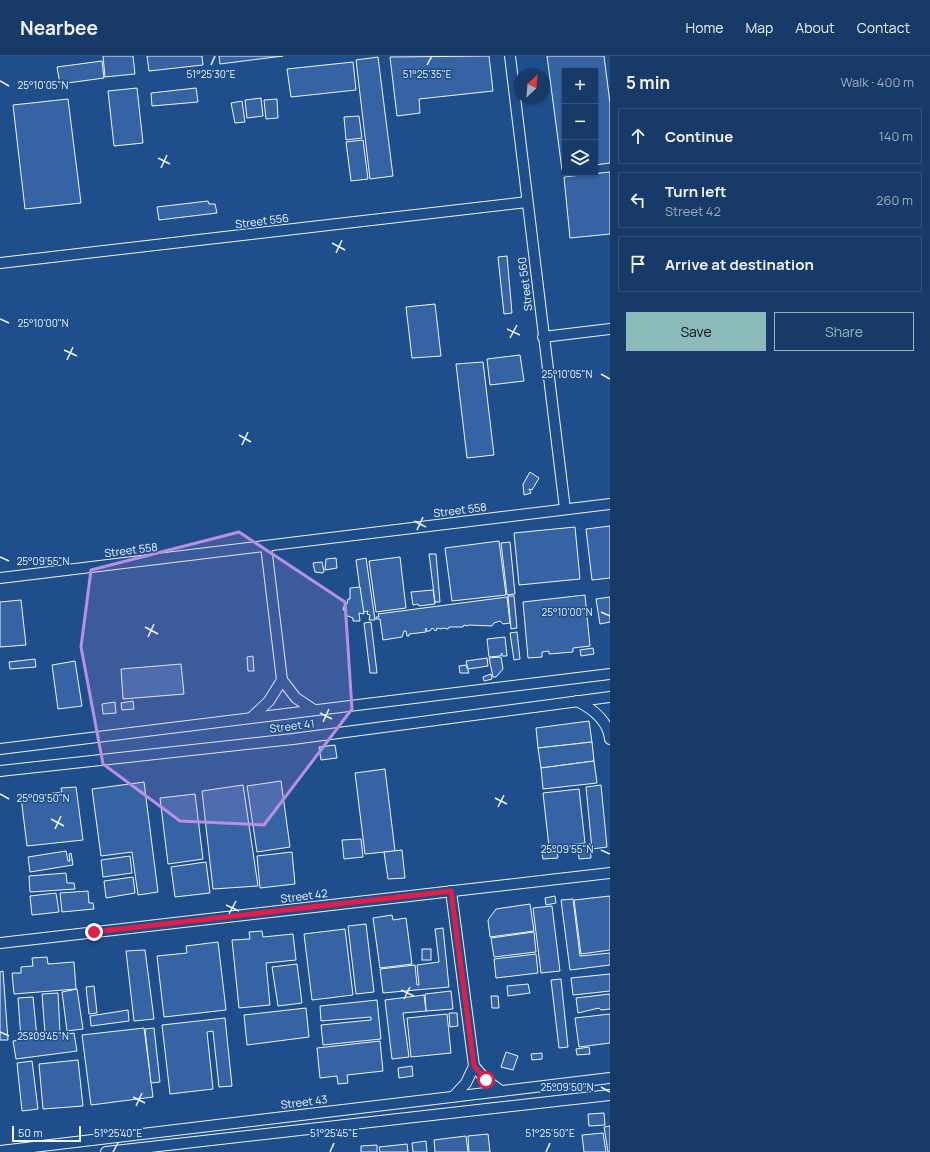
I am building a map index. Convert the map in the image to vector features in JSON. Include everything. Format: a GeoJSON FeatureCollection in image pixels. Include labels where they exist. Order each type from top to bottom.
{"type":"FeatureCollection","features":[{"type":"Feature","properties":{"kind":"street","name":"Street 560"},"geometry":{"type":"LineString","coordinates":[[510,56],[565,509]]}},
{"type":"Feature","properties":{"kind":"street","name":"Street 556"},"geometry":{"type":"LineString","coordinates":[[0,263],[527,202]]}},
{"type":"Feature","properties":{"kind":"street"},"geometry":{"type":"LineString","coordinates":[[543,337],[610,328]]}},
{"type":"Feature","properties":{"kind":"street","name":"Street 558"},"geometry":{"type":"LineString","coordinates":[[0,578],[610,504]]}},
{"type":"Feature","properties":{"kind":"street"},"geometry":{"type":"LineString","coordinates":[[266,546],[282,680],[296,698],[314,710]]}},
{"type":"Feature","properties":{"kind":"street","name":"Street 41"},"geometry":{"type":"LineString","coordinates":[[0,748],[610,674]]}},
{"type":"Feature","properties":{"kind":"street"},"geometry":{"type":"LineString","coordinates":[[251,718],[270,701],[282,680]]}},
{"type":"Feature","properties":{"kind":"street","name":"Street 41"},"geometry":{"type":"LineString","coordinates":[[0,771],[293,738],[610,697]]}},
{"type":"Feature","properties":{"kind":"street"},"geometry":{"type":"LineString","coordinates":[[577,701],[596,713],[610,733]]}},
{"type":"Feature","properties":{"kind":"street","name":"Street 42"},"geometry":{"type":"LineString","coordinates":[[0,943],[610,873]]}},
{"type":"Feature","properties":{"kind":"street"},"geometry":{"type":"LineString","coordinates":[[451,891],[474,1066],[466,1083],[454,1096]]}},
{"type":"Feature","properties":{"kind":"street"},"geometry":{"type":"LineString","coordinates":[[474,1066],[486,1080],[500,1091]]}},
{"type":"Feature","properties":{"kind":"street","name":"Street 43"},"geometry":{"type":"LineString","coordinates":[[0,1151],[610,1078]]}},
{"type":"Feature","properties":{"kind":"street"},"geometry":{"type":"LineString","coordinates":[[106,1152],[610,1095]]}},
{"type":"Feature","properties":{"kind":"highlighted area"},"geometry":{"type":"Polygon","coordinates":[[[239,532],[345,602],[352,709],[264,825],[180,821],[103,764],[81,647],[91,570],[239,532]]]}},
{"type":"Feature","properties":{"kind":"building"},"geometry":{"type":"Polygon","coordinates":[[[103,56],[133,56],[135,74],[105,77],[103,56]]]}},
{"type":"Feature","properties":{"kind":"building"},"geometry":{"type":"Polygon","coordinates":[[[147,56],[202,56],[203,65],[149,71],[147,56]]]}},
{"type":"Feature","properties":{"kind":"building"},"geometry":{"type":"Polygon","coordinates":[[[219,56],[283,56],[220,64],[219,56]]]}},
{"type":"Feature","properties":{"kind":"building"},"geometry":{"type":"Polygon","coordinates":[[[489,56],[493,91],[419,99],[420,113],[397,116],[390,57],[489,56]]]}},
{"type":"Feature","properties":{"kind":"building"},"geometry":{"type":"Polygon","coordinates":[[[547,56],[604,56],[610,103],[610,163],[598,165],[598,68],[562,68],[562,170],[550,79],[550,68],[549,68],[547,56]]]}},
{"type":"Feature","properties":{"kind":"building"},"geometry":{"type":"Polygon","coordinates":[[[378,57],[393,176],[370,179],[356,60],[378,57]]]}},
{"type":"Feature","properties":{"kind":"building"},"geometry":{"type":"Polygon","coordinates":[[[102,61],[104,78],[60,84],[57,67],[102,61]]]}},
{"type":"Feature","properties":{"kind":"building"},"geometry":{"type":"Polygon","coordinates":[[[353,62],[356,90],[291,97],[287,69],[353,62]]]}},
{"type":"Feature","properties":{"kind":"building"},"geometry":{"type":"Polygon","coordinates":[[[137,88],[143,143],[114,146],[108,91],[137,88]]]}},
{"type":"Feature","properties":{"kind":"building"},"geometry":{"type":"Polygon","coordinates":[[[196,88],[198,102],[152,106],[151,93],[196,88]]]}},
{"type":"Feature","properties":{"kind":"building"},"geometry":{"type":"Polygon","coordinates":[[[261,98],[263,116],[247,118],[245,100],[261,98]]]}},
{"type":"Feature","properties":{"kind":"building"},"geometry":{"type":"Polygon","coordinates":[[[68,99],[81,203],[25,209],[13,105],[68,99]]]}},
{"type":"Feature","properties":{"kind":"building"},"geometry":{"type":"Polygon","coordinates":[[[277,99],[278,118],[266,119],[264,100],[277,99]]]}},
{"type":"Feature","properties":{"kind":"building"},"geometry":{"type":"Polygon","coordinates":[[[242,101],[245,122],[235,123],[231,103],[242,101]]]}},
{"type":"Feature","properties":{"kind":"building"},"geometry":{"type":"Polygon","coordinates":[[[359,116],[362,138],[346,140],[344,117],[359,116]]]}},
{"type":"Feature","properties":{"kind":"building"},"geometry":{"type":"Polygon","coordinates":[[[363,140],[368,179],[351,181],[346,142],[363,140]]]}},
{"type":"Feature","properties":{"kind":"building"},"geometry":{"type":"Polygon","coordinates":[[[610,172],[610,234],[570,238],[564,177],[598,176],[598,173],[610,172]]]}},
{"type":"Feature","properties":{"kind":"building"},"geometry":{"type":"Polygon","coordinates":[[[208,201],[209,204],[215,204],[217,213],[159,220],[157,207],[208,201]]]}},
{"type":"Feature","properties":{"kind":"building"},"geometry":{"type":"Polygon","coordinates":[[[507,256],[512,313],[504,314],[498,257],[507,256]]]}},
{"type":"Feature","properties":{"kind":"building"},"geometry":{"type":"Polygon","coordinates":[[[435,304],[441,356],[412,358],[406,307],[435,304]]]}},
{"type":"Feature","properties":{"kind":"building"},"geometry":{"type":"Polygon","coordinates":[[[520,355],[524,381],[490,385],[487,359],[520,355]]]}},
{"type":"Feature","properties":{"kind":"building"},"geometry":{"type":"Polygon","coordinates":[[[483,362],[494,455],[467,458],[456,364],[483,362]]]}},
{"type":"Feature","properties":{"kind":"building"},"geometry":{"type":"Polygon","coordinates":[[[530,472],[539,478],[532,490],[529,489],[531,493],[524,495],[523,484],[530,472]]]}},
{"type":"Feature","properties":{"kind":"building"},"geometry":{"type":"Polygon","coordinates":[[[610,526],[610,578],[592,580],[586,529],[610,526]]]}},
{"type":"Feature","properties":{"kind":"building"},"geometry":{"type":"Polygon","coordinates":[[[575,527],[580,579],[519,585],[514,533],[575,527]]]}},
{"type":"Feature","properties":{"kind":"building"},"geometry":{"type":"Polygon","coordinates":[[[499,541],[506,595],[452,601],[445,548],[499,541]]]}},
{"type":"Feature","properties":{"kind":"building"},"geometry":{"type":"Polygon","coordinates":[[[510,542],[515,594],[507,595],[501,543],[510,542]]]}},
{"type":"Feature","properties":{"kind":"building"},"geometry":{"type":"Polygon","coordinates":[[[429,554],[436,554],[440,602],[435,602],[429,554]]]}},
{"type":"Feature","properties":{"kind":"building"},"geometry":{"type":"Polygon","coordinates":[[[400,557],[406,608],[376,612],[369,561],[400,557]]]}},
{"type":"Feature","properties":{"kind":"building"},"geometry":{"type":"Polygon","coordinates":[[[336,558],[337,568],[325,570],[326,559],[336,558]]]}},
{"type":"Feature","properties":{"kind":"building"},"geometry":{"type":"Polygon","coordinates":[[[366,558],[375,620],[369,620],[370,615],[367,614],[368,611],[363,612],[356,560],[366,558]]]}},
{"type":"Feature","properties":{"kind":"building"},"geometry":{"type":"Polygon","coordinates":[[[322,562],[323,573],[315,572],[313,563],[322,562]]]}},
{"type":"Feature","properties":{"kind":"building"},"geometry":{"type":"Polygon","coordinates":[[[360,587],[364,614],[359,613],[360,621],[353,621],[353,618],[345,615],[346,611],[343,610],[345,603],[347,604],[348,599],[350,599],[350,588],[360,587]]]}},
{"type":"Feature","properties":{"kind":"building"},"geometry":{"type":"Polygon","coordinates":[[[433,590],[435,604],[419,606],[418,604],[413,605],[411,592],[433,590]]]}},
{"type":"Feature","properties":{"kind":"building"},"geometry":{"type":"Polygon","coordinates":[[[585,595],[590,646],[573,648],[573,652],[549,654],[549,651],[542,652],[542,657],[528,658],[523,602],[585,595]]]}},
{"type":"Feature","properties":{"kind":"building"},"geometry":{"type":"Polygon","coordinates":[[[508,596],[514,596],[517,628],[511,629],[508,596]]]}},
{"type":"Feature","properties":{"kind":"building"},"geometry":{"type":"Polygon","coordinates":[[[507,597],[510,623],[503,624],[500,621],[494,623],[492,626],[464,625],[463,627],[449,627],[448,629],[437,628],[436,631],[432,628],[430,631],[409,634],[409,636],[407,636],[406,631],[404,631],[402,637],[383,640],[380,619],[376,619],[376,617],[379,617],[378,614],[507,597]]]}},
{"type":"Feature","properties":{"kind":"building"},"geometry":{"type":"Polygon","coordinates":[[[610,597],[610,622],[600,624],[596,599],[610,597]]]}},
{"type":"Feature","properties":{"kind":"building"},"geometry":{"type":"Polygon","coordinates":[[[21,600],[26,645],[0,647],[0,602],[21,600]]]}},
{"type":"Feature","properties":{"kind":"building"},"geometry":{"type":"Polygon","coordinates":[[[371,622],[377,673],[370,673],[364,623],[371,622]]]}},
{"type":"Feature","properties":{"kind":"building"},"geometry":{"type":"Polygon","coordinates":[[[517,632],[520,659],[514,660],[510,633],[517,632]]]}},
{"type":"Feature","properties":{"kind":"building"},"geometry":{"type":"Polygon","coordinates":[[[505,637],[507,656],[502,656],[502,653],[500,656],[489,657],[487,639],[505,637]]]}},
{"type":"Feature","properties":{"kind":"building"},"geometry":{"type":"Polygon","coordinates":[[[593,648],[594,654],[581,656],[580,650],[593,648]]]}},
{"type":"Feature","properties":{"kind":"building"},"geometry":{"type":"Polygon","coordinates":[[[253,656],[254,671],[248,671],[247,657],[253,656]]]}},
{"type":"Feature","properties":{"kind":"building"},"geometry":{"type":"Polygon","coordinates":[[[501,657],[503,669],[496,677],[493,677],[489,658],[501,657]]]}},
{"type":"Feature","properties":{"kind":"building"},"geometry":{"type":"Polygon","coordinates":[[[487,658],[488,666],[468,669],[466,661],[487,658]]]}},
{"type":"Feature","properties":{"kind":"building"},"geometry":{"type":"Polygon","coordinates":[[[35,659],[36,667],[10,669],[9,662],[35,659]]]}},
{"type":"Feature","properties":{"kind":"building"},"geometry":{"type":"Polygon","coordinates":[[[75,661],[82,706],[58,709],[52,665],[75,661]]]}},
{"type":"Feature","properties":{"kind":"building"},"geometry":{"type":"Polygon","coordinates":[[[181,664],[184,694],[123,699],[121,669],[181,664]]]}},
{"type":"Feature","properties":{"kind":"building"},"geometry":{"type":"Polygon","coordinates":[[[466,665],[469,673],[460,673],[459,666],[466,665]]]}},
{"type":"Feature","properties":{"kind":"building"},"geometry":{"type":"Polygon","coordinates":[[[491,674],[492,679],[484,681],[483,677],[491,674]]]}},
{"type":"Feature","properties":{"kind":"building"},"geometry":{"type":"Polygon","coordinates":[[[133,701],[134,709],[122,710],[121,703],[133,701]]]}},
{"type":"Feature","properties":{"kind":"building"},"geometry":{"type":"Polygon","coordinates":[[[115,702],[116,713],[103,714],[102,704],[115,702]]]}},
{"type":"Feature","properties":{"kind":"building"},"geometry":{"type":"Polygon","coordinates":[[[589,721],[592,742],[538,748],[536,728],[589,721]]]}},
{"type":"Feature","properties":{"kind":"building"},"geometry":{"type":"Polygon","coordinates":[[[592,742],[594,761],[541,768],[538,748],[592,742]]]}},
{"type":"Feature","properties":{"kind":"building"},"geometry":{"type":"Polygon","coordinates":[[[335,745],[337,758],[321,760],[319,747],[335,745]]]}},
{"type":"Feature","properties":{"kind":"building"},"geometry":{"type":"Polygon","coordinates":[[[594,761],[597,783],[543,789],[541,768],[594,761]]]}},
{"type":"Feature","properties":{"kind":"building"},"geometry":{"type":"Polygon","coordinates":[[[385,769],[395,851],[365,854],[355,773],[385,769]]]}},
{"type":"Feature","properties":{"kind":"building"},"geometry":{"type":"Polygon","coordinates":[[[281,781],[290,847],[257,852],[247,786],[281,781]]]}},
{"type":"Feature","properties":{"kind":"building"},"geometry":{"type":"Polygon","coordinates":[[[144,782],[158,892],[138,895],[132,852],[101,856],[92,789],[144,782]]]}},
{"type":"Feature","properties":{"kind":"building"},"geometry":{"type":"Polygon","coordinates":[[[243,785],[258,886],[213,889],[202,791],[243,785]]]}},
{"type":"Feature","properties":{"kind":"building"},"geometry":{"type":"Polygon","coordinates":[[[601,785],[607,847],[592,849],[586,787],[601,785]]]}},
{"type":"Feature","properties":{"kind":"building"},"geometry":{"type":"Polygon","coordinates":[[[76,787],[83,840],[27,846],[21,797],[62,792],[61,788],[76,787]]]}},
{"type":"Feature","properties":{"kind":"building"},"geometry":{"type":"Polygon","coordinates":[[[579,789],[585,843],[549,847],[543,793],[579,789]]]}},
{"type":"Feature","properties":{"kind":"building"},"geometry":{"type":"Polygon","coordinates":[[[195,794],[203,859],[168,864],[160,798],[195,794]]]}},
{"type":"Feature","properties":{"kind":"building"},"geometry":{"type":"Polygon","coordinates":[[[361,839],[363,857],[344,859],[342,840],[361,839]]]}},
{"type":"Feature","properties":{"kind":"building"},"geometry":{"type":"Polygon","coordinates":[[[590,844],[591,858],[579,859],[578,846],[590,844]]]}},
{"type":"Feature","properties":{"kind":"building"},"geometry":{"type":"Polygon","coordinates":[[[402,850],[405,878],[388,879],[384,852],[402,850]]]}},
{"type":"Feature","properties":{"kind":"building"},"geometry":{"type":"Polygon","coordinates":[[[66,851],[68,861],[70,861],[69,854],[71,853],[73,865],[30,872],[28,857],[66,851]]]}},
{"type":"Feature","properties":{"kind":"building"},"geometry":{"type":"Polygon","coordinates":[[[557,851],[558,858],[543,859],[542,853],[557,851]]]}},
{"type":"Feature","properties":{"kind":"building"},"geometry":{"type":"Polygon","coordinates":[[[292,852],[295,884],[260,888],[257,856],[292,852]]]}},
{"type":"Feature","properties":{"kind":"building"},"geometry":{"type":"Polygon","coordinates":[[[130,856],[132,873],[103,877],[101,860],[130,856]]]}},
{"type":"Feature","properties":{"kind":"building"},"geometry":{"type":"Polygon","coordinates":[[[206,862],[210,893],[175,897],[171,867],[206,862]]]}},
{"type":"Feature","properties":{"kind":"building"},"geometry":{"type":"Polygon","coordinates":[[[66,873],[67,883],[74,883],[75,889],[30,892],[29,876],[66,873]]]}},
{"type":"Feature","properties":{"kind":"building"},"geometry":{"type":"Polygon","coordinates":[[[133,877],[135,893],[106,898],[104,881],[133,877]]]}},
{"type":"Feature","properties":{"kind":"building"},"geometry":{"type":"Polygon","coordinates":[[[88,891],[89,903],[93,903],[94,909],[62,912],[60,893],[88,891]]]}},
{"type":"Feature","properties":{"kind":"building"},"geometry":{"type":"Polygon","coordinates":[[[56,893],[59,912],[32,915],[30,896],[56,893]]]}},
{"type":"Feature","properties":{"kind":"building"},"geometry":{"type":"Polygon","coordinates":[[[555,896],[556,903],[546,905],[545,898],[555,896]]]}},
{"type":"Feature","properties":{"kind":"building"},"geometry":{"type":"Polygon","coordinates":[[[610,896],[610,950],[581,954],[574,900],[610,896]]]}},
{"type":"Feature","properties":{"kind":"building"},"geometry":{"type":"Polygon","coordinates":[[[573,899],[580,956],[610,953],[610,965],[570,970],[561,900],[573,899]]]}},
{"type":"Feature","properties":{"kind":"building"},"geometry":{"type":"Polygon","coordinates":[[[530,904],[534,931],[490,937],[488,920],[496,909],[530,904]]]}},
{"type":"Feature","properties":{"kind":"building"},"geometry":{"type":"Polygon","coordinates":[[[552,906],[560,971],[541,973],[533,908],[552,906]]]}},
{"type":"Feature","properties":{"kind":"building"},"geometry":{"type":"Polygon","coordinates":[[[392,915],[393,920],[406,918],[412,964],[380,968],[373,918],[392,915]]]}},
{"type":"Feature","properties":{"kind":"building"},"geometry":{"type":"Polygon","coordinates":[[[366,924],[374,992],[356,994],[348,926],[366,924]]]}},
{"type":"Feature","properties":{"kind":"building"},"geometry":{"type":"Polygon","coordinates":[[[443,928],[449,987],[383,993],[380,969],[415,965],[417,985],[419,985],[417,965],[439,962],[435,929],[443,928]]]}},
{"type":"Feature","properties":{"kind":"building"},"geometry":{"type":"Polygon","coordinates":[[[345,929],[353,995],[312,1000],[304,934],[345,929]]]}},
{"type":"Feature","properties":{"kind":"building"},"geometry":{"type":"Polygon","coordinates":[[[262,931],[263,937],[293,934],[296,960],[266,963],[270,1005],[239,1008],[232,940],[250,939],[249,932],[262,931]]]}},
{"type":"Feature","properties":{"kind":"building"},"geometry":{"type":"Polygon","coordinates":[[[534,932],[536,952],[494,957],[491,938],[534,932]]]}},
{"type":"Feature","properties":{"kind":"building"},"geometry":{"type":"Polygon","coordinates":[[[218,942],[226,1010],[164,1017],[157,956],[187,953],[186,946],[218,942]]]}},
{"type":"Feature","properties":{"kind":"building"},"geometry":{"type":"Polygon","coordinates":[[[422,949],[431,949],[431,960],[422,960],[422,949]]]}},
{"type":"Feature","properties":{"kind":"building"},"geometry":{"type":"Polygon","coordinates":[[[145,950],[154,1019],[134,1021],[126,951],[145,950]]]}},
{"type":"Feature","properties":{"kind":"building"},"geometry":{"type":"Polygon","coordinates":[[[536,954],[538,973],[496,978],[494,959],[536,954]]]}},
{"type":"Feature","properties":{"kind":"building"},"geometry":{"type":"Polygon","coordinates":[[[47,957],[48,964],[74,962],[76,989],[14,994],[12,973],[21,973],[21,967],[33,966],[32,958],[47,957]]]}},
{"type":"Feature","properties":{"kind":"building"},"geometry":{"type":"Polygon","coordinates":[[[297,964],[302,1003],[278,1006],[272,967],[297,964]]]}},
{"type":"Feature","properties":{"kind":"building"},"geometry":{"type":"Polygon","coordinates":[[[3,971],[8,1040],[0,1040],[0,972],[3,971]]]}},
{"type":"Feature","properties":{"kind":"building"},"geometry":{"type":"Polygon","coordinates":[[[610,974],[610,991],[573,995],[571,978],[610,974]]]}},
{"type":"Feature","properties":{"kind":"building"},"geometry":{"type":"Polygon","coordinates":[[[561,979],[568,1047],[559,1048],[551,980],[561,979]]]}},
{"type":"Feature","properties":{"kind":"building"},"geometry":{"type":"Polygon","coordinates":[[[528,984],[530,993],[508,996],[507,986],[528,984]]]}},
{"type":"Feature","properties":{"kind":"building"},"geometry":{"type":"Polygon","coordinates":[[[94,986],[97,1013],[89,1014],[86,987],[94,986]]]}},
{"type":"Feature","properties":{"kind":"building"},"geometry":{"type":"Polygon","coordinates":[[[77,989],[83,1029],[67,1031],[62,992],[77,989]]]}},
{"type":"Feature","properties":{"kind":"building"},"geometry":{"type":"Polygon","coordinates":[[[451,991],[453,1009],[426,1011],[425,994],[451,991]]]}},
{"type":"Feature","properties":{"kind":"building"},"geometry":{"type":"Polygon","coordinates":[[[58,993],[60,1033],[45,1033],[42,994],[58,993]]]}},
{"type":"Feature","properties":{"kind":"building"},"geometry":{"type":"Polygon","coordinates":[[[610,994],[610,1009],[601,1010],[599,1008],[578,1013],[576,998],[610,994]]]}},
{"type":"Feature","properties":{"kind":"building"},"geometry":{"type":"Polygon","coordinates":[[[424,995],[426,1011],[403,1013],[409,1057],[392,1059],[385,1000],[424,995]]]}},
{"type":"Feature","properties":{"kind":"building"},"geometry":{"type":"Polygon","coordinates":[[[491,996],[498,996],[499,1008],[492,1008],[491,996]]]}},
{"type":"Feature","properties":{"kind":"building"},"geometry":{"type":"Polygon","coordinates":[[[33,997],[37,1037],[21,1039],[18,998],[33,997]]]}},
{"type":"Feature","properties":{"kind":"building"},"geometry":{"type":"Polygon","coordinates":[[[377,1000],[381,1039],[323,1045],[321,1025],[371,1020],[371,1017],[321,1021],[320,1006],[377,1000]]]}},
{"type":"Feature","properties":{"kind":"building"},"geometry":{"type":"Polygon","coordinates":[[[306,1008],[309,1037],[247,1045],[244,1015],[306,1008]]]}},
{"type":"Feature","properties":{"kind":"building"},"geometry":{"type":"Polygon","coordinates":[[[128,1010],[129,1021],[91,1026],[90,1016],[128,1010]]]}},
{"type":"Feature","properties":{"kind":"building"},"geometry":{"type":"Polygon","coordinates":[[[449,1013],[457,1013],[458,1026],[450,1027],[449,1013]]]}},
{"type":"Feature","properties":{"kind":"building"},"geometry":{"type":"Polygon","coordinates":[[[447,1014],[451,1053],[411,1057],[407,1018],[447,1014]]]}},
{"type":"Feature","properties":{"kind":"building"},"geometry":{"type":"Polygon","coordinates":[[[610,1014],[610,1043],[579,1047],[575,1018],[610,1014]]]}},
{"type":"Feature","properties":{"kind":"building"},"geometry":{"type":"Polygon","coordinates":[[[225,1018],[232,1086],[219,1087],[213,1031],[207,1032],[213,1089],[170,1094],[162,1025],[225,1018]]]}},
{"type":"Feature","properties":{"kind":"building"},"geometry":{"type":"Polygon","coordinates":[[[144,1028],[153,1097],[91,1105],[82,1035],[144,1028]]]}},
{"type":"Feature","properties":{"kind":"building"},"geometry":{"type":"Polygon","coordinates":[[[154,1028],[160,1082],[151,1083],[145,1029],[154,1028]]]}},
{"type":"Feature","properties":{"kind":"building"},"geometry":{"type":"Polygon","coordinates":[[[74,1033],[77,1051],[16,1059],[13,1041],[74,1033]]]}},
{"type":"Feature","properties":{"kind":"building"},"geometry":{"type":"Polygon","coordinates":[[[380,1041],[383,1071],[347,1075],[348,1083],[338,1084],[337,1076],[320,1078],[317,1048],[380,1041]]]}},
{"type":"Feature","properties":{"kind":"building"},"geometry":{"type":"Polygon","coordinates":[[[589,1047],[590,1054],[577,1055],[576,1049],[589,1047]]]}},
{"type":"Feature","properties":{"kind":"building"},"geometry":{"type":"Polygon","coordinates":[[[506,1052],[518,1056],[513,1070],[501,1067],[506,1052]]]}},
{"type":"Feature","properties":{"kind":"building"},"geometry":{"type":"Polygon","coordinates":[[[542,1053],[542,1059],[532,1060],[531,1054],[542,1053]]]}},
{"type":"Feature","properties":{"kind":"building"},"geometry":{"type":"Polygon","coordinates":[[[78,1060],[83,1106],[43,1109],[39,1064],[78,1060]]]}},
{"type":"Feature","properties":{"kind":"building"},"geometry":{"type":"Polygon","coordinates":[[[32,1061],[38,1109],[22,1111],[17,1063],[32,1061]]]}},
{"type":"Feature","properties":{"kind":"building"},"geometry":{"type":"Polygon","coordinates":[[[412,1066],[413,1076],[399,1078],[398,1068],[412,1066]]]}},
{"type":"Feature","properties":{"kind":"building"},"geometry":{"type":"Polygon","coordinates":[[[604,1113],[605,1125],[589,1126],[588,1114],[604,1113]]]}},
{"type":"Feature","properties":{"kind":"building"},"geometry":{"type":"Polygon","coordinates":[[[610,1126],[610,1152],[608,1152],[604,1127],[610,1126]]]}},
{"type":"Feature","properties":{"kind":"building"},"geometry":{"type":"Polygon","coordinates":[[[603,1133],[606,1152],[584,1152],[582,1135],[603,1133]]]}},
{"type":"Feature","properties":{"kind":"building"},"geometry":{"type":"Polygon","coordinates":[[[488,1134],[490,1152],[469,1152],[468,1136],[488,1134]]]}},
{"type":"Feature","properties":{"kind":"building"},"geometry":{"type":"Polygon","coordinates":[[[466,1136],[468,1152],[435,1152],[434,1140],[466,1136]]]}},
{"type":"Feature","properties":{"kind":"building"},"geometry":{"type":"Polygon","coordinates":[[[426,1141],[427,1152],[413,1152],[412,1143],[426,1141]]]}},
{"type":"Feature","properties":{"kind":"building"},"geometry":{"type":"Polygon","coordinates":[[[407,1144],[408,1152],[380,1152],[379,1147],[407,1144]]]}},
{"type":"Feature","properties":{"kind":"building"},"geometry":{"type":"Polygon","coordinates":[[[377,1145],[377,1152],[361,1152],[361,1146],[377,1145]]]}},
{"type":"Feature","properties":{"kind":"route"},"geometry":{"type":"LineString","coordinates":[[94,932],[451,891],[474,1066],[479,1074],[486,1080]]}}]}
